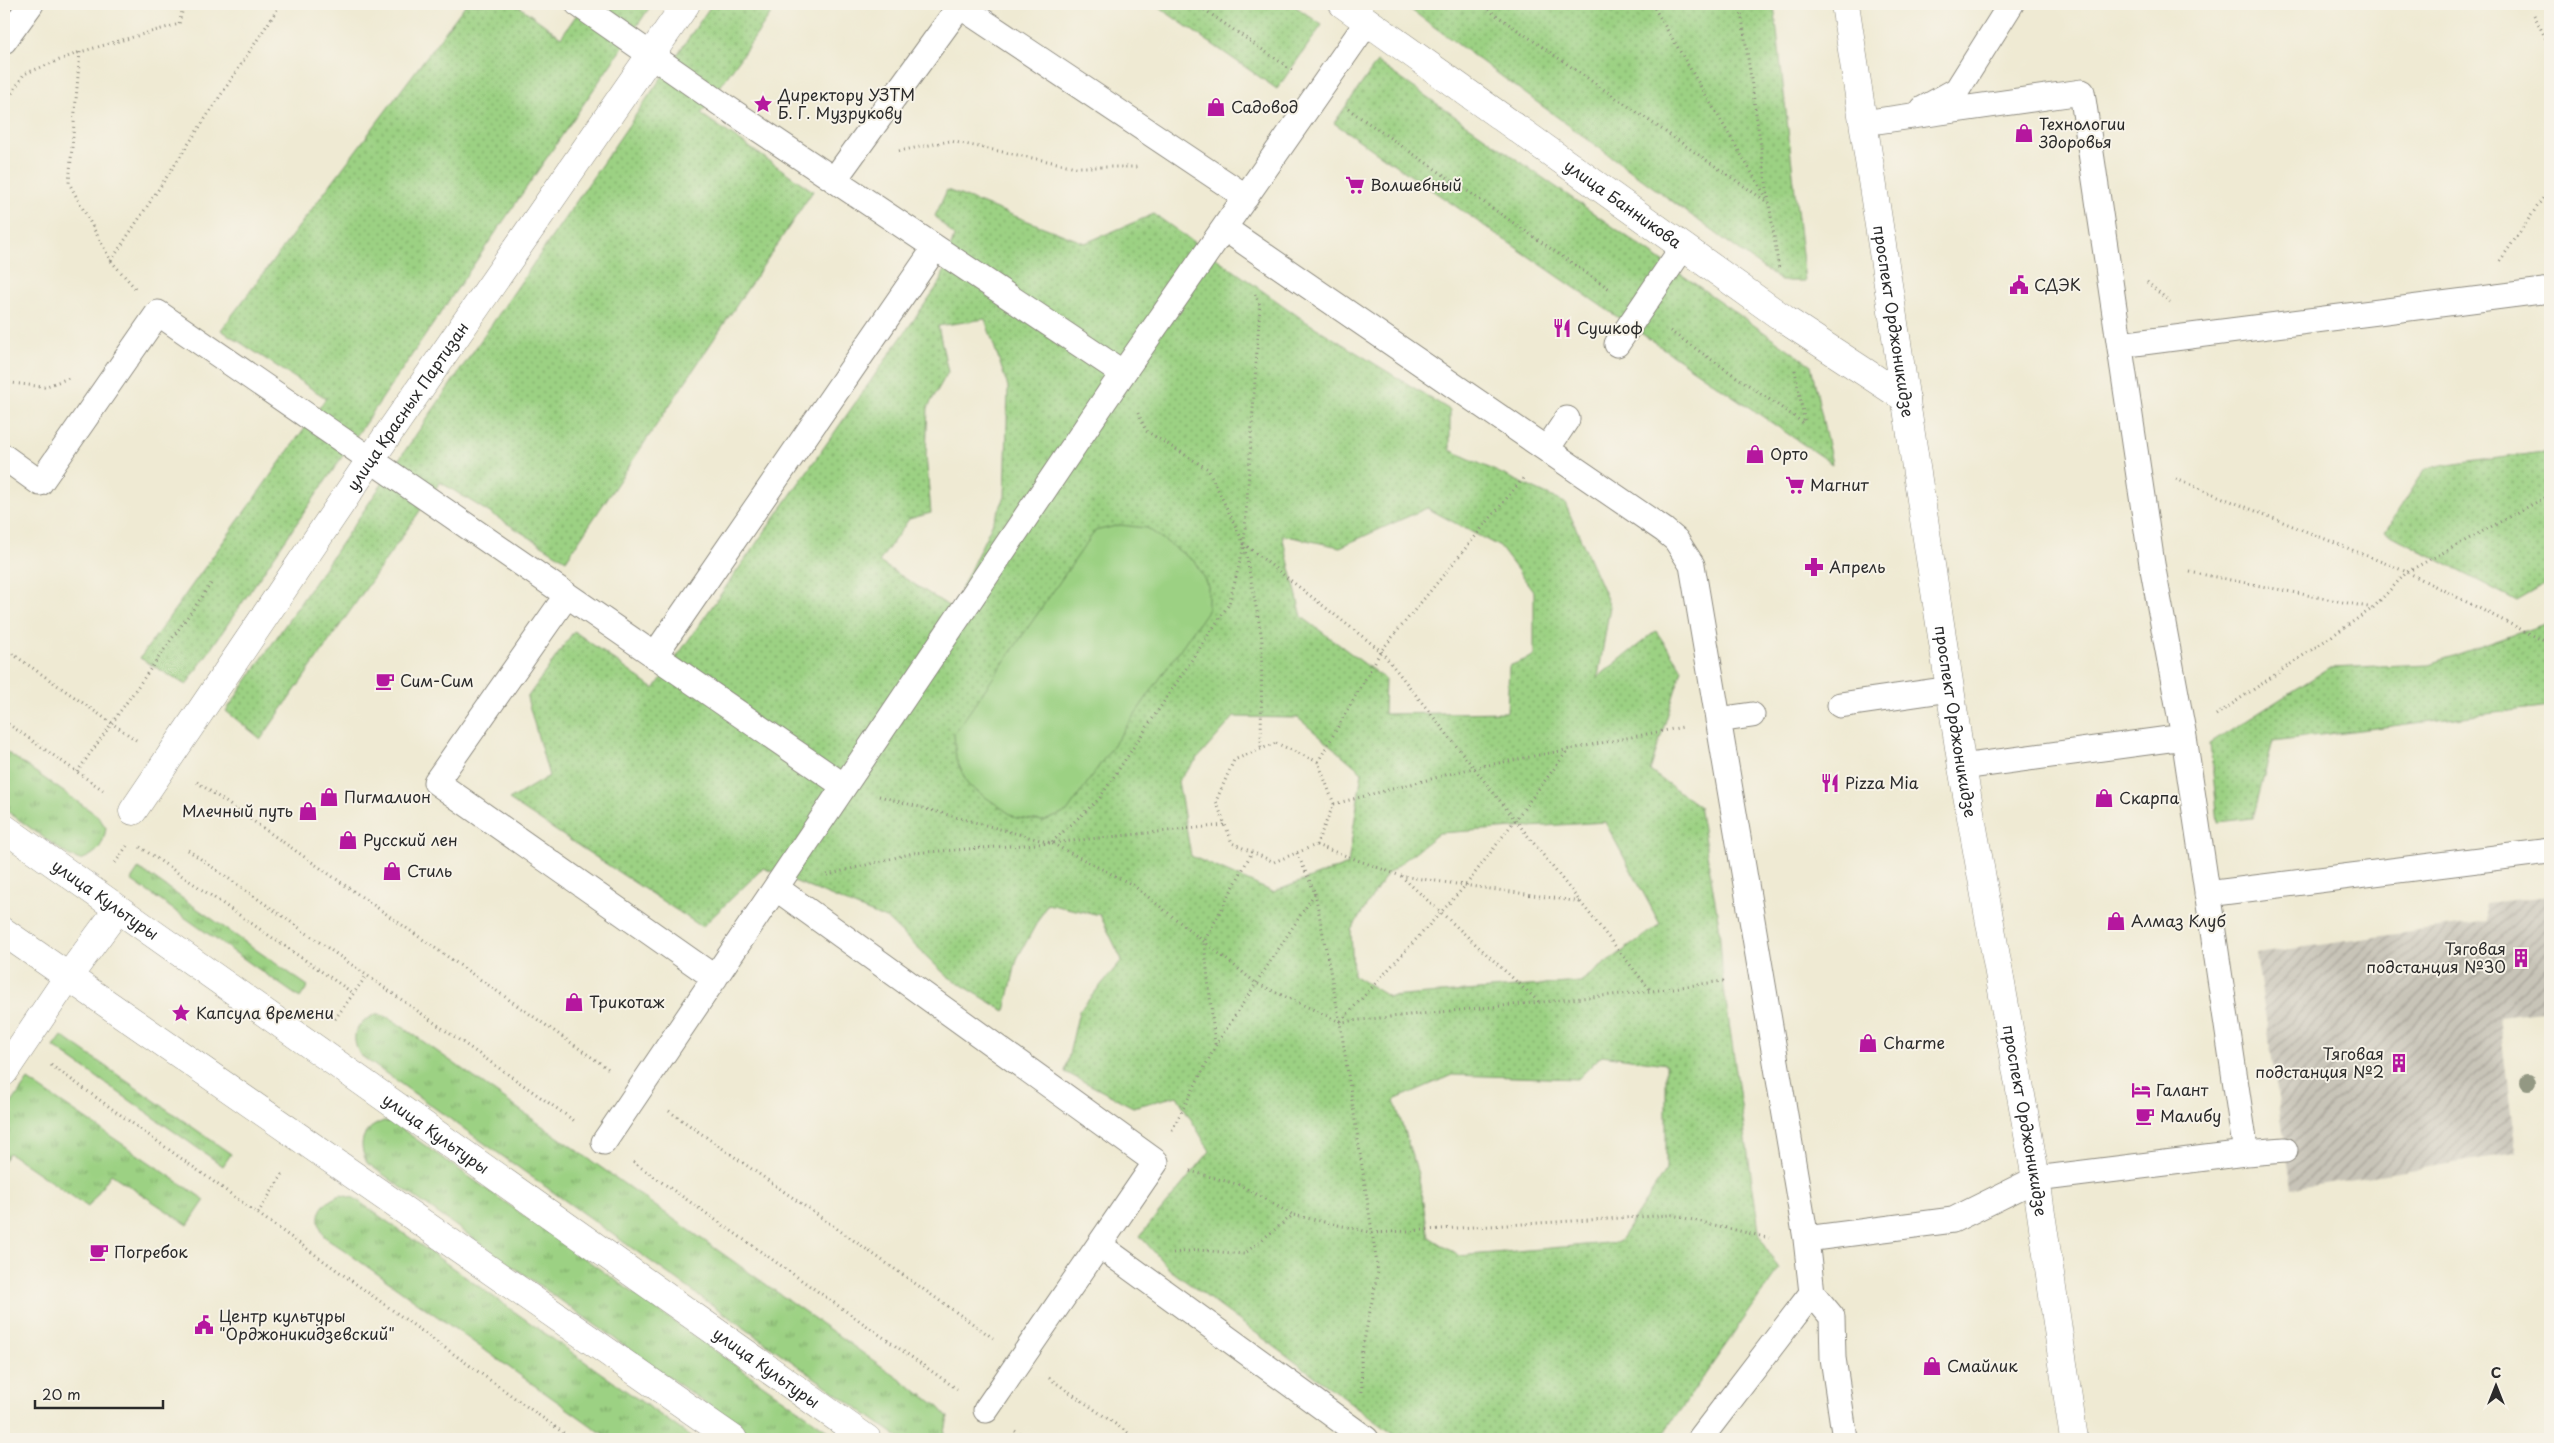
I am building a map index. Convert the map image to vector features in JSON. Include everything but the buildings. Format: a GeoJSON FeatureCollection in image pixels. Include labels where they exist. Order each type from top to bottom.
{"type":"FeatureCollection","features":[{"type":"Feature","properties":{"kind":"street","name":"улица Красных Партизан"},"geometry":{"type":"LineString","coordinates":[[133,811],[371,459],[686,4]]}},
{"type":"Feature","properties":{"kind":"street","name":"улица Банникова"},"geometry":{"type":"LineString","coordinates":[[1343,4],[1787,321],[1906,400]]}},
{"type":"Feature","properties":{"kind":"street","name":"проспект Орджоникидзе"},"geometry":{"type":"LineString","coordinates":[[1846,4],[1962,767],[2036,1179],[2074,1439]]}},
{"type":"Feature","properties":{"kind":"street","name":"улица Культуры"},"geometry":{"type":"LineString","coordinates":[[4,828],[867,1439]]}},
{"type":"Feature","properties":{"kind":"street"},"geometry":{"type":"LineString","coordinates":[[4,1072],[68,977],[118,910]]}},
{"type":"Feature","properties":{"kind":"street"},"geometry":{"type":"LineString","coordinates":[[4,932],[733,1439]]}},
{"type":"Feature","properties":{"kind":"lane"},"geometry":{"type":"LineString","coordinates":[[4,41],[31,4]]}},
{"type":"Feature","properties":{"kind":"lane"},"geometry":{"type":"LineString","coordinates":[[578,4],[651,54],[840,171],[935,248],[1123,373]]}},
{"type":"Feature","properties":{"kind":"lane"},"geometry":{"type":"LineString","coordinates":[[1912,116],[1956,90],[2011,4]]}},
{"type":"Feature","properties":{"kind":"lane"},"geometry":{"type":"LineString","coordinates":[[840,171],[960,6],[1246,197]]}},
{"type":"Feature","properties":{"kind":"lane"},"geometry":{"type":"LineString","coordinates":[[604,1142],[1123,373],[1368,21]]}},
{"type":"Feature","properties":{"kind":"lane"},"geometry":{"type":"LineString","coordinates":[[1864,123],[2082,92],[2152,564],[2184,737],[2246,1154]]}},
{"type":"Feature","properties":{"kind":"lane"},"geometry":{"type":"LineString","coordinates":[[1224,228],[1664,530],[1684,552],[1692,565],[1806,1239],[1812,1293],[1832,1317],[1834,1358],[1845,1439]]}},
{"type":"Feature","properties":{"kind":"lane"},"geometry":{"type":"LineString","coordinates":[[1617,344],[1683,246]]}},
{"type":"Feature","properties":{"kind":"lane"},"geometry":{"type":"LineString","coordinates":[[654,656],[935,248]]}},
{"type":"Feature","properties":{"kind":"lane"},"geometry":{"type":"LineString","coordinates":[[2120,345],[2474,298],[2550,290]]}},
{"type":"Feature","properties":{"kind":"lane"},"geometry":{"type":"LineString","coordinates":[[4,457],[40,483],[158,313],[844,786]]}},
{"type":"Feature","properties":{"kind":"lane"},"geometry":{"type":"LineString","coordinates":[[1546,449],[1567,419]]}},
{"type":"Feature","properties":{"kind":"lane"},"geometry":{"type":"LineString","coordinates":[[567,595],[436,782],[715,978]]}},
{"type":"Feature","properties":{"kind":"lane"},"geometry":{"type":"LineString","coordinates":[[1840,705],[1950,689]]}},
{"type":"Feature","properties":{"kind":"lane"},"geometry":{"type":"LineString","coordinates":[[1718,720],[1752,715]]}},
{"type":"Feature","properties":{"kind":"lane"},"geometry":{"type":"LineString","coordinates":[[1962,767],[2184,737]]}},
{"type":"Feature","properties":{"kind":"lane"},"geometry":{"type":"LineString","coordinates":[[2207,894],[2550,851]]}},
{"type":"Feature","properties":{"kind":"lane"},"geometry":{"type":"LineString","coordinates":[[776,888],[1156,1162],[986,1410]]}},
{"type":"Feature","properties":{"kind":"lane"},"geometry":{"type":"LineString","coordinates":[[1806,1239],[1953,1220],[2036,1179],[2285,1150]]}},
{"type":"Feature","properties":{"kind":"lane"},"geometry":{"type":"LineString","coordinates":[[1099,1245],[1360,1435]]}},
{"type":"Feature","properties":{"kind":"lane"},"geometry":{"type":"LineString","coordinates":[[1700,1439],[1812,1293]]}},
{"type":"Feature","properties":{"kind":"path"},"geometry":{"type":"LineString","coordinates":[[4,106],[24,74],[80,52],[179,24],[184,4]]}},
{"type":"Feature","properties":{"kind":"path"},"geometry":{"type":"LineString","coordinates":[[111,262],[281,4]]}},
{"type":"Feature","properties":{"kind":"path"},"geometry":{"type":"LineString","coordinates":[[1196,4],[1805,424],[1787,321],[1740,4]]}},
{"type":"Feature","properties":{"kind":"path"},"geometry":{"type":"LineString","coordinates":[[1480,4],[1770,204]]}},
{"type":"Feature","properties":{"kind":"path"},"geometry":{"type":"LineString","coordinates":[[1652,4],[1770,204]]}},
{"type":"Feature","properties":{"kind":"path"},"geometry":{"type":"LineString","coordinates":[[2534,15],[2550,47]]}},
{"type":"Feature","properties":{"kind":"path"},"geometry":{"type":"LineString","coordinates":[[80,52],[69,183],[111,262],[158,313]]}},
{"type":"Feature","properties":{"kind":"path"},"geometry":{"type":"LineString","coordinates":[[840,171],[950,141],[1076,167],[1141,167]]}},
{"type":"Feature","properties":{"kind":"path"},"geometry":{"type":"LineString","coordinates":[[2474,298],[2550,188]]}},
{"type":"Feature","properties":{"kind":"path"},"geometry":{"type":"LineString","coordinates":[[2105,245],[2206,334]]}},
{"type":"Feature","properties":{"kind":"path"},"geometry":{"type":"LineString","coordinates":[[1051,843],[1099,799],[1229,604],[1244,544],[1260,305],[1252,288]]}},
{"type":"Feature","properties":{"kind":"path"},"geometry":{"type":"LineString","coordinates":[[1123,373],[1146,432],[1208,469],[1244,544],[1262,638],[1261,750]]}},
{"type":"Feature","properties":{"kind":"path"},"geometry":{"type":"LineString","coordinates":[[4,382],[44,387],[72,377]]}},
{"type":"Feature","properties":{"kind":"path"},"geometry":{"type":"LineString","coordinates":[[1318,762],[1381,651],[1546,449]]}},
{"type":"Feature","properties":{"kind":"path"},"geometry":{"type":"LineString","coordinates":[[2138,464],[2407,572],[2550,644]]}},
{"type":"Feature","properties":{"kind":"path"},"geometry":{"type":"LineString","coordinates":[[2184,737],[2373,608],[2407,572],[2550,495]]}},
{"type":"Feature","properties":{"kind":"path"},"geometry":{"type":"LineString","coordinates":[[1244,544],[1381,651],[1652,991]]}},
{"type":"Feature","properties":{"kind":"path"},"geometry":{"type":"LineString","coordinates":[[2152,564],[2373,608]]}},
{"type":"Feature","properties":{"kind":"path"},"geometry":{"type":"LineString","coordinates":[[77,772],[212,581]]}},
{"type":"Feature","properties":{"kind":"path"},"geometry":{"type":"LineString","coordinates":[[4,648],[132,737]]}},
{"type":"Feature","properties":{"kind":"path"},"geometry":{"type":"LineString","coordinates":[[1334,804],[1473,768],[1718,720]]}},
{"type":"Feature","properties":{"kind":"path"},"geometry":{"type":"LineString","coordinates":[[4,721],[145,820],[94,892]]}},
{"type":"Feature","properties":{"kind":"path"},"geometry":{"type":"LineString","coordinates":[[1316,846],[1334,804],[1318,762],[1276,743],[1234,760],[1216,801],[1232,843],[1274,862],[1316,846],[1401,876],[1581,902]]}},
{"type":"Feature","properties":{"kind":"path"},"geometry":{"type":"LineString","coordinates":[[1340,1022],[1466,885],[1568,750]]}},
{"type":"Feature","properties":{"kind":"path"},"geometry":{"type":"LineString","coordinates":[[844,786],[944,816],[1051,843],[1133,885],[1256,983],[1340,1022],[1652,991],[1723,981],[1730,988]]}},
{"type":"Feature","properties":{"kind":"path"},"geometry":{"type":"LineString","coordinates":[[776,888],[913,853],[1051,843],[1225,825]]}},
{"type":"Feature","properties":{"kind":"path"},"geometry":{"type":"LineString","coordinates":[[131,840],[354,993]]}},
{"type":"Feature","properties":{"kind":"path"},"geometry":{"type":"LineString","coordinates":[[1216,1045],[1204,942],[1252,852]]}},
{"type":"Feature","properties":{"kind":"path"},"geometry":{"type":"LineString","coordinates":[[1296,853],[1315,893],[1340,1022],[1374,1233],[1378,1271],[1361,1356],[1362,1398],[1360,1435]]}},
{"type":"Feature","properties":{"kind":"path"},"geometry":{"type":"LineString","coordinates":[[1401,876],[1440,914],[1539,1002]]}},
{"type":"Feature","properties":{"kind":"path"},"geometry":{"type":"LineString","coordinates":[[1315,893],[1216,1045],[1156,1162],[1240,1185],[1293,1215],[1374,1233],[1672,1215],[1760,1237],[1806,1239]]}},
{"type":"Feature","properties":{"kind":"path"},"geometry":{"type":"LineString","coordinates":[[314,1049],[367,975]]}},
{"type":"Feature","properties":{"kind":"path"},"geometry":{"type":"LineString","coordinates":[[22,1044],[572,1439]]}},
{"type":"Feature","properties":{"kind":"path"},"geometry":{"type":"LineString","coordinates":[[258,1213],[304,1141]]}},
{"type":"Feature","properties":{"kind":"path"},"geometry":{"type":"LineString","coordinates":[[1120,1260],[1198,1250],[1244,1254],[1293,1215]]}},
{"type":"Feature","properties":{"kind":"shaded area"},"geometry":{"type":"Polygon","coordinates":[[[2550,896],[2550,1010],[2499,1016],[2516,1153],[2292,1189],[2256,954],[2488,921],[2486,903],[2550,896]]]}},
{"type":"Feature","properties":{"kind":"green space"},"geometry":{"type":"Polygon","coordinates":[[[466,4],[516,4],[561,37],[584,4],[652,4],[186,685],[140,658],[326,398],[221,330],[466,4]]]}},
{"type":"Feature","properties":{"kind":"green space"},"geometry":{"type":"Polygon","coordinates":[[[712,4],[778,4],[701,114],[813,191],[566,560],[440,482],[261,739],[226,711],[712,4]]]}},
{"type":"Feature","properties":{"kind":"green space"},"geometry":{"type":"Polygon","coordinates":[[[1154,4],[1292,4],[1322,25],[1277,89],[1154,4]]]}},
{"type":"Feature","properties":{"kind":"green space"},"geometry":{"type":"Polygon","coordinates":[[[1403,4],[1774,4],[1805,281],[1781,281],[1403,4]]]}},
{"type":"Feature","properties":{"kind":"green space"},"geometry":{"type":"Polygon","coordinates":[[[1377,62],[1811,365],[1832,464],[1334,123],[1377,62]]]}},
{"type":"Feature","properties":{"kind":"green space"},"geometry":{"type":"Polygon","coordinates":[[[947,190],[1085,243],[1154,214],[1305,321],[1450,410],[1450,450],[1565,503],[1610,606],[1598,677],[1656,631],[1682,669],[1650,771],[1699,806],[1719,925],[1723,981],[1760,1237],[1779,1269],[1660,1439],[1400,1439],[1169,1269],[1140,1236],[1210,1151],[1177,1096],[1133,1107],[1065,1072],[1079,1011],[1122,960],[1100,915],[1047,904],[1017,959],[1005,1011],[947,976],[888,920],[763,868],[702,927],[509,800],[549,776],[527,698],[574,631],[654,689],[941,281],[954,236],[935,216],[947,190]],[[985,319],[938,326],[948,372],[928,407],[926,455],[931,513],[909,519],[879,562],[952,608],[1005,497],[1008,387],[985,319]],[[1427,508],[1340,547],[1282,535],[1302,617],[1385,679],[1384,714],[1507,712],[1509,666],[1534,656],[1534,592],[1500,547],[1427,508]],[[1234,717],[1178,781],[1191,856],[1273,892],[1348,864],[1362,772],[1298,718],[1234,717]],[[1605,822],[1439,833],[1387,874],[1351,930],[1353,975],[1389,997],[1580,982],[1660,924],[1605,822]],[[1602,1055],[1578,1079],[1452,1075],[1394,1100],[1418,1174],[1429,1237],[1459,1256],[1619,1242],[1666,1170],[1666,1064],[1602,1055]]]}},
{"type":"Feature","properties":{"kind":"green space"},"geometry":{"type":"Polygon","coordinates":[[[2550,451],[2550,582],[2517,601],[2385,532],[2426,468],[2550,451]]]}},
{"type":"Feature","properties":{"kind":"green space"},"geometry":{"type":"Polygon","coordinates":[[[1120,525],[1147,528],[1195,562],[1208,586],[1208,609],[1067,812],[1044,821],[1016,818],[968,785],[956,759],[954,734],[1095,531],[1120,525]]]}},
{"type":"Feature","properties":{"kind":"green space"},"geometry":{"type":"Polygon","coordinates":[[[2550,622],[2550,706],[2273,741],[2253,818],[2218,822],[2210,744],[2329,668],[2430,664],[2550,622]]]}},
{"type":"Feature","properties":{"kind":"green space"},"geometry":{"type":"Polygon","coordinates":[[[4,750],[98,816],[106,828],[103,840],[95,852],[80,860],[68,855],[4,809],[4,750]]]}},
{"type":"Feature","properties":{"kind":"green space"},"geometry":{"type":"Polygon","coordinates":[[[139,868],[308,986],[300,998],[131,880],[139,868]]]}},
{"type":"Feature","properties":{"kind":"green space"},"geometry":{"type":"Polygon","coordinates":[[[377,1014],[390,1018],[939,1407],[948,1417],[945,1432],[941,1439],[901,1439],[360,1055],[355,1041],[356,1030],[364,1021],[377,1014]]]}},
{"type":"Feature","properties":{"kind":"green space"},"geometry":{"type":"Polygon","coordinates":[[[62,1036],[231,1154],[223,1166],[54,1047],[62,1036]]]}},
{"type":"Feature","properties":{"kind":"green space"},"geometry":{"type":"Polygon","coordinates":[[[28,1080],[205,1200],[188,1225],[111,1174],[88,1207],[9,1153],[4,1160],[4,1114],[28,1080]]]}},
{"type":"Feature","properties":{"kind":"green space"},"geometry":{"type":"Polygon","coordinates":[[[384,1121],[396,1125],[840,1439],[756,1439],[367,1163],[362,1149],[366,1132],[384,1121]]]}},
{"type":"Feature","properties":{"kind":"green space"},"geometry":{"type":"Polygon","coordinates":[[[341,1195],[354,1198],[694,1439],[610,1439],[324,1236],[319,1222],[323,1206],[341,1195]]]}},
{"type":"Feature","properties":{"kind":"place","name":"Директору УЗТМ Б. Г. Музрукову"},"geometry":{"type":"Point","coordinates":[763,104]}},
{"type":"Feature","properties":{"kind":"place","name":"Садовод"},"geometry":{"type":"Point","coordinates":[1216,107]}},
{"type":"Feature","properties":{"kind":"place","name":"Технологии Здоровья"},"geometry":{"type":"Point","coordinates":[2024,133]}},
{"type":"Feature","properties":{"kind":"place","name":"Волшебный"},"geometry":{"type":"Point","coordinates":[1355,185]}},
{"type":"Feature","properties":{"kind":"place","name":"СДЭК"},"geometry":{"type":"Point","coordinates":[2019,285]}},
{"type":"Feature","properties":{"kind":"place","name":"Сушкоф"},"geometry":{"type":"Point","coordinates":[1562,328]}},
{"type":"Feature","properties":{"kind":"place","name":"Орто"},"geometry":{"type":"Point","coordinates":[1755,454]}},
{"type":"Feature","properties":{"kind":"place","name":"Магнит"},"geometry":{"type":"Point","coordinates":[1795,485]}},
{"type":"Feature","properties":{"kind":"place","name":"Апрель"},"geometry":{"type":"Point","coordinates":[1814,567]}},
{"type":"Feature","properties":{"kind":"place","name":"Сим-Сим"},"geometry":{"type":"Point","coordinates":[385,681]}},
{"type":"Feature","properties":{"kind":"place","name":"Pizza Mia"},"geometry":{"type":"Point","coordinates":[1830,783]}},
{"type":"Feature","properties":{"kind":"place","name":"Пигмалион"},"geometry":{"type":"Point","coordinates":[329,797]}},
{"type":"Feature","properties":{"kind":"place","name":"Скарпа"},"geometry":{"type":"Point","coordinates":[2104,798]}},
{"type":"Feature","properties":{"kind":"place","name":"Млечный путь"},"geometry":{"type":"Point","coordinates":[308,811]}},
{"type":"Feature","properties":{"kind":"place","name":"Русский лен"},"geometry":{"type":"Point","coordinates":[348,840]}},
{"type":"Feature","properties":{"kind":"place","name":"Стиль"},"geometry":{"type":"Point","coordinates":[392,871]}},
{"type":"Feature","properties":{"kind":"place","name":"Алмаз Клуб"},"geometry":{"type":"Point","coordinates":[2116,921]}},
{"type":"Feature","properties":{"kind":"place","name":"Тяговая подстанция №30"},"geometry":{"type":"Point","coordinates":[2521,958]}},
{"type":"Feature","properties":{"kind":"place","name":"Трикотаж"},"geometry":{"type":"Point","coordinates":[574,1002]}},
{"type":"Feature","properties":{"kind":"place","name":"Капсула времени"},"geometry":{"type":"Point","coordinates":[181,1013]}},
{"type":"Feature","properties":{"kind":"place","name":"Charme"},"geometry":{"type":"Point","coordinates":[1868,1043]}},
{"type":"Feature","properties":{"kind":"place","name":"Тяговая подстанция №2"},"geometry":{"type":"Point","coordinates":[2399,1063]}},
{"type":"Feature","properties":{"kind":"place","name":"Галант"},"geometry":{"type":"Point","coordinates":[2141,1090]}},
{"type":"Feature","properties":{"kind":"place","name":"Малибу"},"geometry":{"type":"Point","coordinates":[2145,1116]}},
{"type":"Feature","properties":{"kind":"place","name":"Погребок"},"geometry":{"type":"Point","coordinates":[99,1252]}},
{"type":"Feature","properties":{"kind":"place","name":"Центр культуры \"Орджоникидзевский\""},"geometry":{"type":"Point","coordinates":[204,1325]}},
{"type":"Feature","properties":{"kind":"place","name":"Смайлик"},"geometry":{"type":"Point","coordinates":[1932,1366]}}]}
